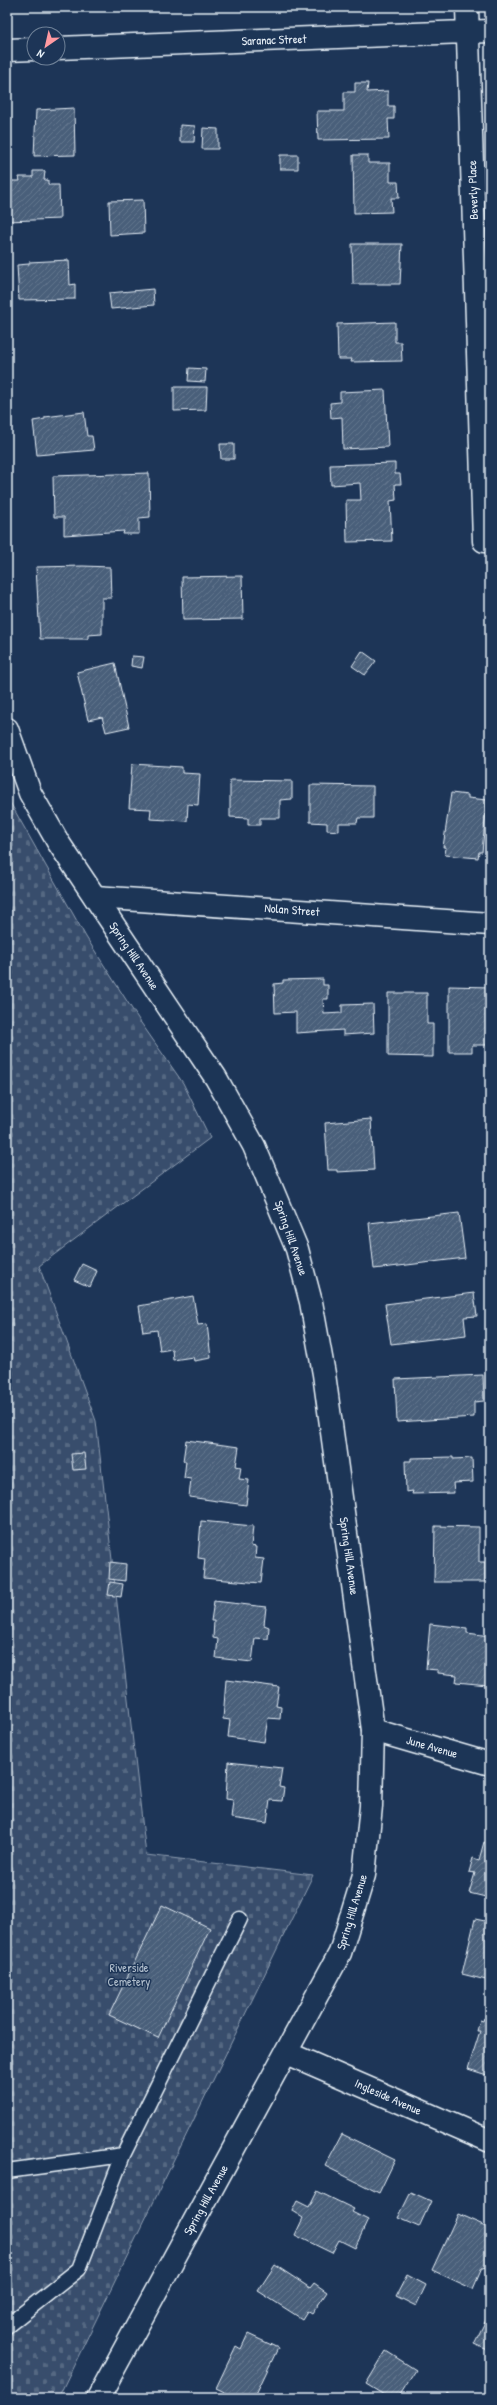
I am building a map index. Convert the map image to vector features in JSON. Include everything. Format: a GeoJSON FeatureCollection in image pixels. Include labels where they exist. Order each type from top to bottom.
{"type":"FeatureCollection","features":[{"type":"Feature","properties":{"kind":"street","name":"Beverly Place"},"geometry":{"type":"LineString","coordinates":[[467,7],[484,541]]}},
{"type":"Feature","properties":{"kind":"street","name":"Saranac Street"},"geometry":{"type":"LineString","coordinates":[[66,48],[490,31]]}},
{"type":"Feature","properties":{"kind":"street"},"geometry":{"type":"LineString","coordinates":[[7,50],[26,49]]}},
{"type":"Feature","properties":{"kind":"street","name":"Spring Hill Avenue"},"geometry":{"type":"LineString","coordinates":[[7,729],[30,793],[58,842],[216,1078],[254,1146],[297,1249],[311,1302],[324,1374],[373,1730],[371,1806],[364,1875],[340,1953],[287,2054],[98,2398]]}},
{"type":"Feature","properties":{"kind":"street","name":"Nolan Street"},"geometry":{"type":"LineString","coordinates":[[95,897],[490,924]]}},
{"type":"Feature","properties":{"kind":"street","name":"June Avenue"},"geometry":{"type":"LineString","coordinates":[[373,1730],[490,1764]]}},
{"type":"Feature","properties":{"kind":"street","name":"Ingleside Avenue"},"geometry":{"type":"LineString","coordinates":[[287,2054],[490,2141]]}},
{"type":"Feature","properties":{"kind":"lane"},"geometry":{"type":"LineString","coordinates":[[7,2326],[79,2269],[123,2155],[240,1919]]}},
{"type":"Feature","properties":{"kind":"lane"},"geometry":{"type":"LineString","coordinates":[[7,2171],[123,2155]]}},
{"type":"Feature","properties":{"kind":"green space","name":"Riverside Cemetery"},"geometry":{"type":"Polygon","coordinates":[[[7,792],[11,804],[86,937],[139,1020],[183,1083],[210,1138],[39,1266],[96,1421],[146,1855],[313,1875],[58,2398],[7,2398],[7,792]]]}},
{"type":"Feature","properties":{"kind":"building"},"geometry":{"type":"Polygon","coordinates":[[[355,83],[368,83],[367,92],[388,91],[388,106],[394,106],[394,119],[388,119],[389,139],[318,140],[317,111],[344,111],[344,92],[355,92],[355,83]]]}},
{"type":"Feature","properties":{"kind":"building"},"geometry":{"type":"Polygon","coordinates":[[[74,108],[75,155],[34,156],[36,110],[74,108]]]}},
{"type":"Feature","properties":{"kind":"building"},"geometry":{"type":"Polygon","coordinates":[[[180,125],[195,126],[194,142],[180,142],[180,125]]]}},
{"type":"Feature","properties":{"kind":"building"},"geometry":{"type":"Polygon","coordinates":[[[203,128],[218,129],[218,149],[202,149],[203,128]]]}},
{"type":"Feature","properties":{"kind":"building"},"geometry":{"type":"Polygon","coordinates":[[[280,155],[298,155],[298,169],[280,169],[280,155]]]}},
{"type":"Feature","properties":{"kind":"building"},"geometry":{"type":"Polygon","coordinates":[[[353,155],[368,155],[368,163],[390,163],[390,182],[398,182],[399,198],[391,198],[392,212],[354,213],[353,155]]]}},
{"type":"Feature","properties":{"kind":"building"},"geometry":{"type":"Polygon","coordinates":[[[33,171],[45,171],[44,180],[48,180],[48,185],[59,185],[60,219],[7,221],[7,181],[20,181],[19,177],[33,177],[33,171]]]}},
{"type":"Feature","properties":{"kind":"building"},"geometry":{"type":"Polygon","coordinates":[[[143,200],[144,233],[110,235],[109,201],[143,200]]]}},
{"type":"Feature","properties":{"kind":"building"},"geometry":{"type":"Polygon","coordinates":[[[352,244],[402,244],[400,284],[353,284],[352,244]]]}},
{"type":"Feature","properties":{"kind":"building"},"geometry":{"type":"Polygon","coordinates":[[[69,260],[70,285],[75,284],[75,299],[19,300],[17,265],[29,264],[29,262],[69,260]]]}},
{"type":"Feature","properties":{"kind":"building"},"geometry":{"type":"Polygon","coordinates":[[[153,289],[154,305],[111,309],[109,293],[153,289]]]}},
{"type":"Feature","properties":{"kind":"building"},"geometry":{"type":"Polygon","coordinates":[[[395,322],[395,342],[401,342],[402,361],[351,362],[352,359],[338,359],[337,324],[395,322]]]}},
{"type":"Feature","properties":{"kind":"building"},"geometry":{"type":"Polygon","coordinates":[[[189,368],[206,369],[205,382],[188,381],[189,368]]]}},
{"type":"Feature","properties":{"kind":"building"},"geometry":{"type":"Polygon","coordinates":[[[174,387],[207,387],[206,410],[174,411],[174,387]]]}},
{"type":"Feature","properties":{"kind":"building"},"geometry":{"type":"Polygon","coordinates":[[[385,390],[388,447],[343,449],[342,417],[331,418],[330,403],[340,402],[340,392],[385,390]]]}},
{"type":"Feature","properties":{"kind":"building"},"geometry":{"type":"Polygon","coordinates":[[[84,412],[87,436],[92,436],[94,450],[37,455],[33,421],[45,419],[45,417],[84,412]]]}},
{"type":"Feature","properties":{"kind":"building"},"geometry":{"type":"Polygon","coordinates":[[[220,444],[234,444],[234,459],[221,459],[220,444]]]}},
{"type":"Feature","properties":{"kind":"building"},"geometry":{"type":"Polygon","coordinates":[[[395,463],[395,474],[400,474],[401,484],[395,484],[396,500],[390,501],[392,541],[347,542],[346,500],[361,500],[360,483],[331,485],[330,465],[395,463]]]}},
{"type":"Feature","properties":{"kind":"building"},"geometry":{"type":"Polygon","coordinates":[[[149,473],[150,517],[139,518],[139,534],[123,534],[124,531],[64,535],[64,517],[54,517],[53,476],[149,473]]]}},
{"type":"Feature","properties":{"kind":"building"},"geometry":{"type":"Polygon","coordinates":[[[36,567],[110,567],[111,598],[102,598],[102,634],[88,635],[88,639],[40,639],[36,567]]]}},
{"type":"Feature","properties":{"kind":"building"},"geometry":{"type":"Polygon","coordinates":[[[242,576],[243,619],[183,620],[182,577],[242,576]]]}},
{"type":"Feature","properties":{"kind":"building"},"geometry":{"type":"Polygon","coordinates":[[[362,651],[376,661],[365,675],[352,666],[362,651]]]}},
{"type":"Feature","properties":{"kind":"building"},"geometry":{"type":"Polygon","coordinates":[[[132,656],[144,657],[142,668],[131,666],[132,656]]]}},
{"type":"Feature","properties":{"kind":"building"},"geometry":{"type":"Polygon","coordinates":[[[115,663],[129,727],[106,732],[102,717],[88,720],[77,672],[115,663]]]}},
{"type":"Feature","properties":{"kind":"building"},"geometry":{"type":"Polygon","coordinates":[[[132,764],[182,767],[182,773],[200,774],[198,805],[188,804],[187,821],[150,819],[151,809],[129,808],[132,764]]]}},
{"type":"Feature","properties":{"kind":"building"},"geometry":{"type":"Polygon","coordinates":[[[230,780],[292,781],[292,799],[280,800],[280,818],[260,818],[260,825],[248,825],[248,818],[230,817],[230,780]]]}},
{"type":"Feature","properties":{"kind":"building"},"geometry":{"type":"Polygon","coordinates":[[[310,785],[373,786],[373,818],[358,818],[357,823],[339,823],[339,831],[327,830],[327,823],[310,822],[310,785]]]}},
{"type":"Feature","properties":{"kind":"building"},"geometry":{"type":"Polygon","coordinates":[[[451,793],[468,795],[468,798],[487,800],[482,852],[479,852],[478,858],[445,855],[446,847],[443,847],[451,793]]]}},
{"type":"Feature","properties":{"kind":"building"},"geometry":{"type":"Polygon","coordinates":[[[323,979],[323,985],[328,985],[328,999],[323,999],[324,1014],[342,1013],[342,1005],[373,1004],[374,1033],[343,1035],[343,1030],[296,1033],[296,1012],[275,1013],[274,984],[283,983],[283,980],[323,979]]]}},
{"type":"Feature","properties":{"kind":"building"},"geometry":{"type":"Polygon","coordinates":[[[449,986],[490,987],[490,1045],[472,1045],[472,1052],[449,1052],[449,986]]]}},
{"type":"Feature","properties":{"kind":"building"},"geometry":{"type":"Polygon","coordinates":[[[388,993],[427,993],[427,1024],[433,1024],[433,1057],[388,1056],[388,993]]]}},
{"type":"Feature","properties":{"kind":"building"},"geometry":{"type":"Polygon","coordinates":[[[371,1119],[374,1170],[337,1172],[337,1170],[328,1170],[325,1123],[371,1119]]]}},
{"type":"Feature","properties":{"kind":"building"},"geometry":{"type":"Polygon","coordinates":[[[459,1213],[465,1258],[374,1269],[369,1223],[459,1213]]]}},
{"type":"Feature","properties":{"kind":"building"},"geometry":{"type":"Polygon","coordinates":[[[82,1264],[97,1271],[90,1287],[74,1280],[82,1264]]]}},
{"type":"Feature","properties":{"kind":"building"},"geometry":{"type":"Polygon","coordinates":[[[474,1293],[477,1316],[464,1317],[466,1335],[391,1344],[385,1304],[474,1293]]]}},
{"type":"Feature","properties":{"kind":"building"},"geometry":{"type":"Polygon","coordinates":[[[193,1296],[198,1325],[207,1324],[211,1358],[194,1361],[193,1357],[173,1360],[172,1349],[160,1351],[157,1330],[143,1332],[139,1306],[193,1296]]]}},
{"type":"Feature","properties":{"kind":"building"},"geometry":{"type":"Polygon","coordinates":[[[483,1375],[484,1401],[474,1402],[474,1417],[397,1422],[395,1379],[483,1375]]]}},
{"type":"Feature","properties":{"kind":"building"},"geometry":{"type":"Polygon","coordinates":[[[186,1440],[239,1447],[236,1466],[241,1467],[239,1479],[249,1480],[246,1505],[189,1497],[191,1479],[184,1478],[186,1461],[183,1461],[186,1440]]]}},
{"type":"Feature","properties":{"kind":"building"},"geometry":{"type":"Polygon","coordinates":[[[84,1453],[86,1469],[73,1470],[71,1454],[84,1453]]]}},
{"type":"Feature","properties":{"kind":"building"},"geometry":{"type":"Polygon","coordinates":[[[453,1457],[453,1459],[472,1458],[473,1482],[453,1483],[454,1493],[412,1494],[413,1491],[406,1492],[405,1461],[411,1461],[411,1458],[453,1457]]]}},
{"type":"Feature","properties":{"kind":"building"},"geometry":{"type":"Polygon","coordinates":[[[201,1521],[253,1526],[251,1546],[256,1547],[255,1558],[264,1559],[261,1583],[203,1578],[205,1559],[198,1558],[201,1521]]]}},
{"type":"Feature","properties":{"kind":"building"},"geometry":{"type":"Polygon","coordinates":[[[435,1526],[479,1527],[479,1562],[485,1562],[485,1582],[434,1582],[435,1526]]]}},
{"type":"Feature","properties":{"kind":"building"},"geometry":{"type":"Polygon","coordinates":[[[110,1562],[126,1564],[125,1581],[109,1579],[110,1562]]]}},
{"type":"Feature","properties":{"kind":"building"},"geometry":{"type":"Polygon","coordinates":[[[110,1582],[123,1584],[121,1597],[108,1595],[110,1582]]]}},
{"type":"Feature","properties":{"kind":"building"},"geometry":{"type":"Polygon","coordinates":[[[214,1601],[266,1607],[264,1625],[269,1627],[268,1639],[255,1638],[252,1662],[216,1658],[218,1639],[213,1638],[214,1621],[211,1621],[214,1601]]]}},
{"type":"Feature","properties":{"kind":"building"},"geometry":{"type":"Polygon","coordinates":[[[430,1624],[467,1628],[467,1633],[490,1636],[490,1677],[488,1685],[456,1682],[457,1675],[438,1673],[438,1670],[426,1669],[430,1624]]]}},
{"type":"Feature","properties":{"kind":"building"},"geometry":{"type":"Polygon","coordinates":[[[226,1680],[279,1687],[276,1706],[281,1707],[280,1719],[268,1718],[264,1742],[228,1737],[230,1720],[223,1719],[226,1680]]]}},
{"type":"Feature","properties":{"kind":"building"},"geometry":{"type":"Polygon","coordinates":[[[228,1762],[282,1768],[279,1787],[284,1788],[282,1801],[270,1800],[267,1823],[231,1818],[233,1800],[226,1799],[228,1762]]]}},
{"type":"Feature","properties":{"kind":"building"},"geometry":{"type":"Polygon","coordinates":[[[484,1842],[490,1844],[490,1898],[469,1893],[475,1873],[469,1872],[473,1858],[479,1860],[484,1842]]]}},
{"type":"Feature","properties":{"kind":"building"},"geometry":{"type":"Polygon","coordinates":[[[162,1905],[210,1928],[158,2038],[109,2015],[162,1905]]]}},
{"type":"Feature","properties":{"kind":"building"},"geometry":{"type":"Polygon","coordinates":[[[475,1919],[490,1922],[490,1981],[462,1974],[475,1919]]]}},
{"type":"Feature","properties":{"kind":"building"},"geometry":{"type":"Polygon","coordinates":[[[484,2018],[490,2020],[490,2076],[468,2069],[480,2031],[477,2031],[480,2020],[483,2021],[484,2018]]]}},
{"type":"Feature","properties":{"kind":"building"},"geometry":{"type":"Polygon","coordinates":[[[342,2134],[395,2160],[379,2193],[325,2166],[342,2134]]]}},
{"type":"Feature","properties":{"kind":"building"},"geometry":{"type":"Polygon","coordinates":[[[317,2191],[354,2209],[352,2212],[368,2220],[355,2248],[339,2240],[332,2253],[295,2235],[303,2218],[292,2211],[297,2201],[309,2207],[317,2191]]]}},
{"type":"Feature","properties":{"kind":"building"},"geometry":{"type":"Polygon","coordinates":[[[411,2192],[431,2201],[419,2227],[398,2218],[411,2192]]]}},
{"type":"Feature","properties":{"kind":"building"},"geometry":{"type":"Polygon","coordinates":[[[458,2214],[490,2228],[490,2266],[482,2268],[473,2289],[432,2270],[458,2214]]]}},
{"type":"Feature","properties":{"kind":"building"},"geometry":{"type":"Polygon","coordinates":[[[275,2265],[310,2288],[314,2283],[327,2292],[312,2314],[307,2311],[302,2319],[258,2291],[275,2265]]]}},
{"type":"Feature","properties":{"kind":"building"},"geometry":{"type":"Polygon","coordinates":[[[407,2275],[426,2285],[416,2306],[396,2296],[407,2275]]]}},
{"type":"Feature","properties":{"kind":"building"},"geometry":{"type":"Polygon","coordinates":[[[488,2316],[490,2316],[490,2351],[474,2344],[488,2316]]]}},
{"type":"Feature","properties":{"kind":"building"},"geometry":{"type":"Polygon","coordinates":[[[248,2334],[278,2348],[254,2398],[237,2398],[216,2388],[236,2346],[241,2349],[248,2334]]]}},
{"type":"Feature","properties":{"kind":"building"},"geometry":{"type":"Polygon","coordinates":[[[386,2351],[416,2370],[398,2398],[389,2398],[366,2384],[386,2351]]]}},
{"type":"Feature","properties":{"kind":"building"},"geometry":{"type":"Polygon","coordinates":[[[447,2393],[454,2398],[444,2398],[447,2393]]]}}]}
